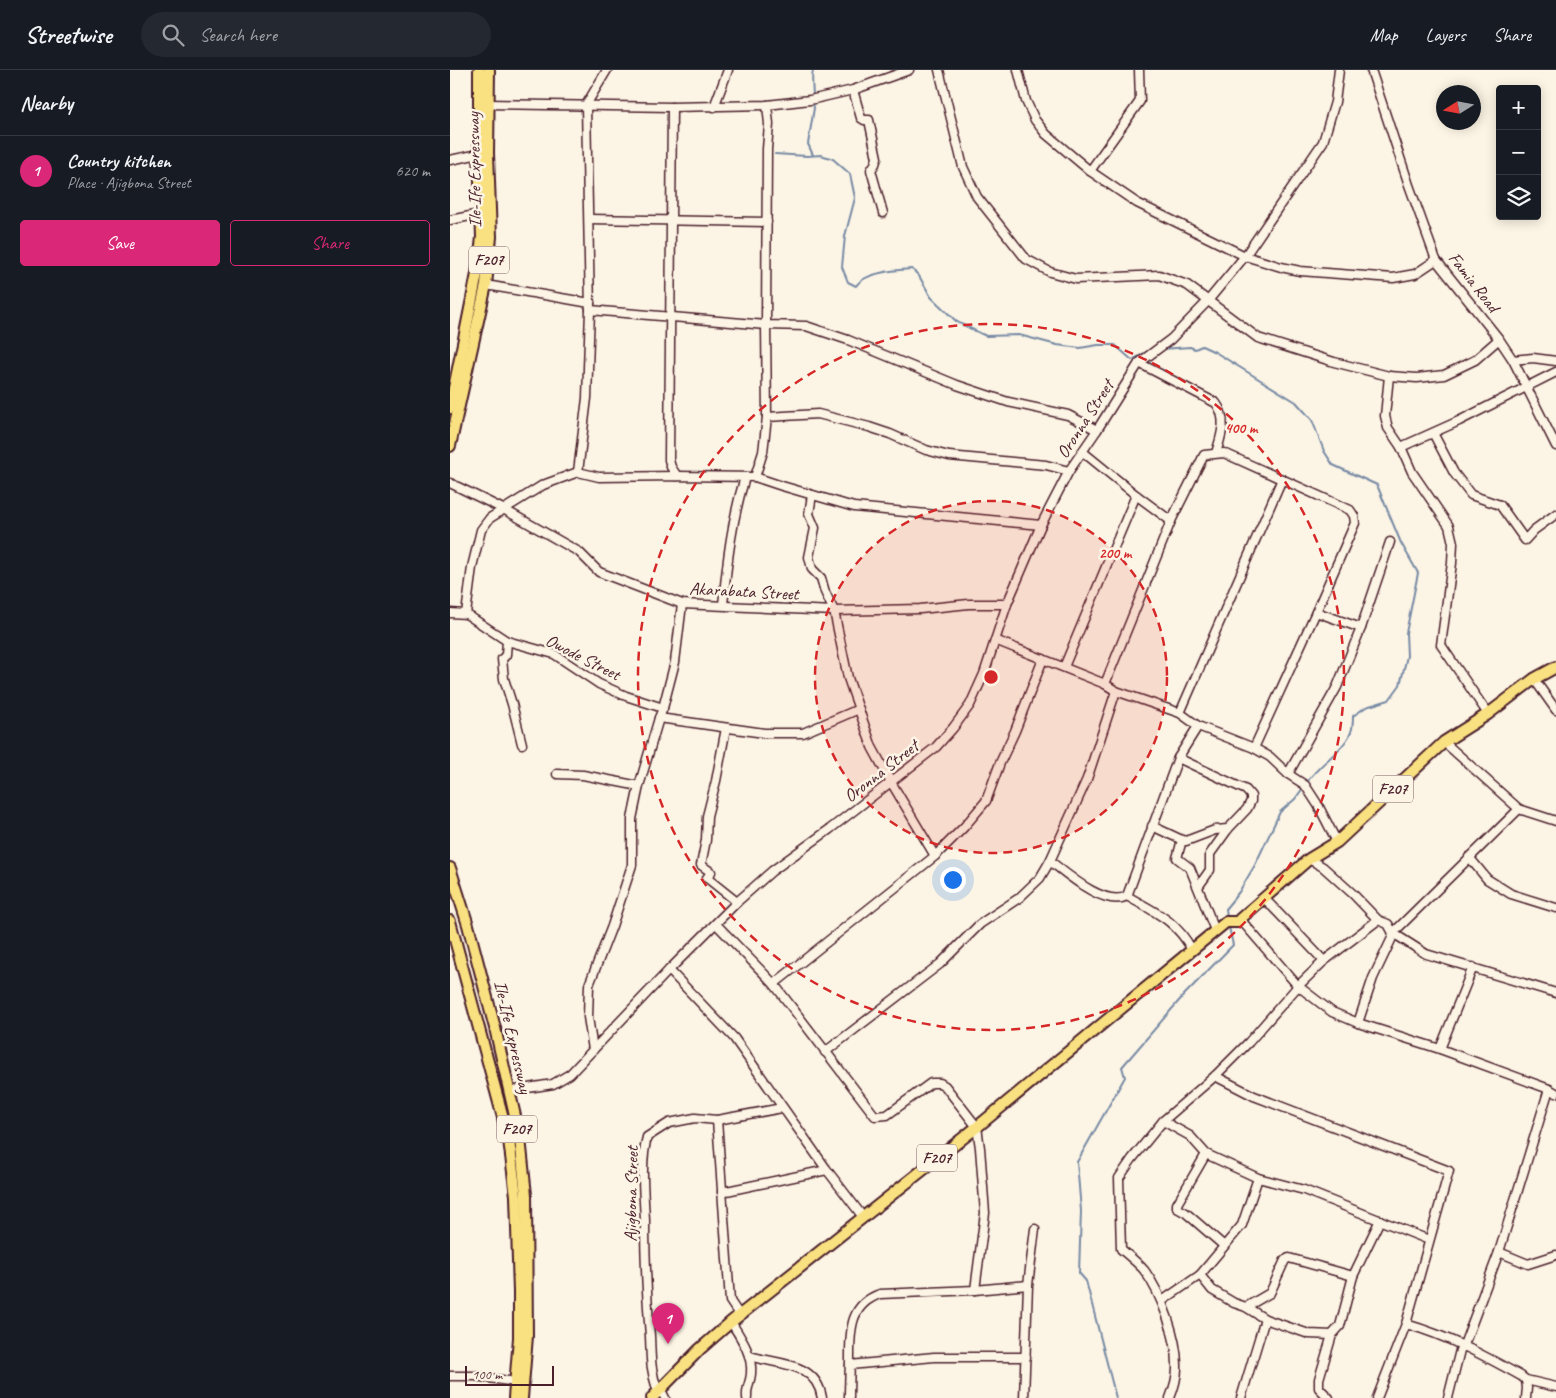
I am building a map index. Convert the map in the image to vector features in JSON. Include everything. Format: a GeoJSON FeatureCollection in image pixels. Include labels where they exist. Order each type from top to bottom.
{"type":"FeatureCollection","features":[{"type":"Feature","properties":{"kind":"main road","name":"Ile-Ife Expressway"},"geometry":{"type":"LineString","coordinates":[[450,446],[486,285],[491,237],[486,213],[479,154],[479,70]]}},
{"type":"Feature","properties":{"kind":"main road","name":"Ile-Ife Expressway"},"geometry":{"type":"LineString","coordinates":[[450,408],[480,264],[486,213],[489,70]]}},
{"type":"Feature","properties":{"kind":"main road","name":"F207"},"geometry":{"type":"LineString","coordinates":[[1240,921],[1309,859],[1338,842],[1444,742],[1488,714],[1534,679],[1556,667]]}},
{"type":"Feature","properties":{"kind":"main road","name":"Ile-Ife Expressway"},"geometry":{"type":"LineString","coordinates":[[450,868],[468,925],[495,1028],[520,1138],[526,1196],[527,1336],[522,1398]]}},
{"type":"Feature","properties":{"kind":"main road","name":"Ile-Ife Expressway"},"geometry":{"type":"LineString","coordinates":[[450,921],[509,1140],[516,1196],[519,1338],[514,1398]]}},
{"type":"Feature","properties":{"kind":"main road"},"geometry":{"type":"LineString","coordinates":[[1222,925],[1240,921]]}},
{"type":"Feature","properties":{"kind":"main road","name":"F207"},"geometry":{"type":"LineString","coordinates":[[652,1398],[662,1393],[700,1349],[731,1322],[977,1127],[1222,925]]}},
{"type":"Feature","properties":{"kind":"street"},"geometry":{"type":"LineString","coordinates":[[578,472],[587,398],[590,306],[586,105],[607,70]]}},
{"type":"Feature","properties":{"kind":"street"},"geometry":{"type":"LineString","coordinates":[[714,107],[728,70]]}},
{"type":"Feature","properties":{"kind":"street"},"geometry":{"type":"LineString","coordinates":[[488,104],[672,107],[767,105],[823,97],[853,90],[909,70]]}},
{"type":"Feature","properties":{"kind":"street"},"geometry":{"type":"LineString","coordinates":[[938,70],[963,167],[977,197],[1026,259],[1050,272],[1076,279],[1159,275],[1187,286],[1258,338],[1334,362],[1389,376],[1417,378],[1444,375],[1475,360],[1499,339]]}},
{"type":"Feature","properties":{"kind":"street"},"geometry":{"type":"LineString","coordinates":[[1018,70],[1026,101],[1035,120],[1046,134],[1090,171],[1137,203],[1245,256],[1300,271],[1393,278],[1415,274],[1436,260]]}},
{"type":"Feature","properties":{"kind":"street"},"geometry":{"type":"LineString","coordinates":[[1090,171],[1140,100],[1139,70]]}},
{"type":"Feature","properties":{"kind":"street"},"geometry":{"type":"LineString","coordinates":[[1216,453],[1223,424],[1221,410],[1216,403],[1139,362],[1170,339],[1207,302],[1245,256],[1323,142],[1335,102],[1338,70]]}},
{"type":"Feature","properties":{"kind":"street","name":"Famia Road"},"geometry":{"type":"LineString","coordinates":[[1371,70],[1436,260],[1499,339],[1513,360],[1556,446]]}},
{"type":"Feature","properties":{"kind":"street"},"geometry":{"type":"LineString","coordinates":[[853,90],[861,118],[869,120],[876,158],[871,170],[882,213]]}},
{"type":"Feature","properties":{"kind":"street"},"geometry":{"type":"LineString","coordinates":[[755,477],[763,452],[767,417],[767,149],[769,124],[767,105]]}},
{"type":"Feature","properties":{"kind":"street"},"geometry":{"type":"LineString","coordinates":[[672,107],[669,460],[677,476]]}},
{"type":"Feature","properties":{"kind":"street"},"geometry":{"type":"LineString","coordinates":[[450,160],[479,154]]}},
{"type":"Feature","properties":{"kind":"street"},"geometry":{"type":"LineString","coordinates":[[450,220],[486,213]]}},
{"type":"Feature","properties":{"kind":"street"},"geometry":{"type":"LineString","coordinates":[[589,219],[767,222]]}},
{"type":"Feature","properties":{"kind":"street"},"geometry":{"type":"LineString","coordinates":[[486,285],[590,306],[766,325],[806,326],[848,340],[957,385],[1008,402],[1068,416],[1097,430]]}},
{"type":"Feature","properties":{"kind":"street"},"geometry":{"type":"LineString","coordinates":[[1513,360],[1533,358],[1556,361]]}},
{"type":"Feature","properties":{"kind":"street","name":"Oronna Street"},"geometry":{"type":"LineString","coordinates":[[509,1091],[553,1084],[570,1074],[737,902],[772,871],[936,747],[954,728],[970,706],[984,674],[1007,604],[1041,525],[1069,471],[1083,452],[1139,362]]}},
{"type":"Feature","properties":{"kind":"street"},"geometry":{"type":"LineString","coordinates":[[1401,446],[1556,372]]}},
{"type":"Feature","properties":{"kind":"street"},"geometry":{"type":"LineString","coordinates":[[1389,376],[1385,416],[1388,428],[1401,446],[1412,472],[1449,526],[1453,543],[1441,646],[1488,714]]}},
{"type":"Feature","properties":{"kind":"street"},"geometry":{"type":"LineString","coordinates":[[767,417],[818,414],[870,427],[926,450],[949,456],[1046,465],[1069,471]]}},
{"type":"Feature","properties":{"kind":"street"},"geometry":{"type":"LineString","coordinates":[[1433,432],[1454,473],[1471,495],[1500,505],[1525,540],[1534,530],[1556,514]]}},
{"type":"Feature","properties":{"kind":"street"},"geometry":{"type":"LineString","coordinates":[[1083,452],[1171,521]]}},
{"type":"Feature","properties":{"kind":"street"},"geometry":{"type":"LineString","coordinates":[[1105,684],[1171,521],[1204,455],[1224,453],[1350,510],[1354,516],[1354,523],[1316,612],[1254,748]]}},
{"type":"Feature","properties":{"kind":"street"},"geometry":{"type":"LineString","coordinates":[[466,614],[472,567],[481,530],[490,518],[544,485],[578,472],[599,477],[755,477],[854,507],[1041,525]]}},
{"type":"Feature","properties":{"kind":"street"},"geometry":{"type":"LineString","coordinates":[[723,605],[732,528],[737,501],[745,477]]}},
{"type":"Feature","properties":{"kind":"street"},"geometry":{"type":"LineString","coordinates":[[1180,713],[1282,478]]}},
{"type":"Feature","properties":{"kind":"street","name":"Akarabata Street"},"geometry":{"type":"LineString","coordinates":[[450,482],[505,510],[579,552],[599,572],[682,604],[834,611],[920,609],[969,604],[1007,604]]}},
{"type":"Feature","properties":{"kind":"street"},"geometry":{"type":"LineString","coordinates":[[812,495],[809,514],[814,528],[808,557],[812,569],[821,578],[834,611],[848,678],[872,748],[935,856]]}},
{"type":"Feature","properties":{"kind":"street"},"geometry":{"type":"LineString","coordinates":[[1064,667],[1136,495]]}},
{"type":"Feature","properties":{"kind":"street"},"geometry":{"type":"LineString","coordinates":[[1288,774],[1337,686],[1361,628],[1390,542]]}},
{"type":"Feature","properties":{"kind":"street"},"geometry":{"type":"LineString","coordinates":[[594,1050],[588,1017],[589,985],[612,926],[632,865],[632,819],[639,786],[675,662],[682,604]]}},
{"type":"Feature","properties":{"kind":"street"},"geometry":{"type":"LineString","coordinates":[[1316,612],[1361,628]]}},
{"type":"Feature","properties":{"kind":"street","name":"Owode Street"},"geometry":{"type":"LineString","coordinates":[[450,613],[466,614],[507,641],[554,654],[599,684],[626,696],[663,708]]}},
{"type":"Feature","properties":{"kind":"street"},"geometry":{"type":"LineString","coordinates":[[995,640],[1105,684],[1116,691],[1180,713],[1198,726],[1254,748],[1270,757],[1288,774],[1305,785],[1338,842]]}},
{"type":"Feature","properties":{"kind":"street"},"geometry":{"type":"LineString","coordinates":[[507,641],[506,655],[502,659],[504,679],[522,744]]}},
{"type":"Feature","properties":{"kind":"street"},"geometry":{"type":"LineString","coordinates":[[774,984],[935,856],[986,801],[1043,659]]}},
{"type":"Feature","properties":{"kind":"street"},"geometry":{"type":"LineString","coordinates":[[1534,679],[1556,710]]}},
{"type":"Feature","properties":{"kind":"street"},"geometry":{"type":"LineString","coordinates":[[825,1052],[940,964],[980,924],[1019,898],[1040,878],[1050,861],[1087,779],[1116,691]]}},
{"type":"Feature","properties":{"kind":"street"},"geometry":{"type":"LineString","coordinates":[[658,718],[764,733],[804,733],[860,709]]}},
{"type":"Feature","properties":{"kind":"street"},"geometry":{"type":"LineString","coordinates":[[1050,861],[1086,888],[1115,899],[1122,899],[1127,896],[1178,758],[1198,726]]}},
{"type":"Feature","properties":{"kind":"street"},"geometry":{"type":"LineString","coordinates":[[726,728],[707,816],[706,840],[701,864],[711,872],[707,878],[737,902]]}},
{"type":"Feature","properties":{"kind":"street"},"geometry":{"type":"LineString","coordinates":[[1444,742],[1519,809],[1556,821]]}},
{"type":"Feature","properties":{"kind":"street"},"geometry":{"type":"LineString","coordinates":[[1178,758],[1246,790],[1251,796],[1247,809],[1228,829],[1210,854],[1210,870],[1198,887]]}},
{"type":"Feature","properties":{"kind":"street"},"geometry":{"type":"LineString","coordinates":[[557,774],[583,775],[639,786]]}},
{"type":"Feature","properties":{"kind":"street"},"geometry":{"type":"LineString","coordinates":[[1392,933],[1519,809]]}},
{"type":"Feature","properties":{"kind":"street"},"geometry":{"type":"LineString","coordinates":[[1152,826],[1182,840],[1192,839],[1216,830],[1228,829]]}},
{"type":"Feature","properties":{"kind":"street"},"geometry":{"type":"LineString","coordinates":[[1182,840],[1177,858],[1190,868],[1214,928],[1222,925]]}},
{"type":"Feature","properties":{"kind":"street"},"geometry":{"type":"LineString","coordinates":[[1469,857],[1488,879],[1511,894],[1556,908]]}},
{"type":"Feature","properties":{"kind":"street"},"geometry":{"type":"LineString","coordinates":[[1309,859],[1323,867],[1354,894],[1378,920],[1388,924],[1392,933],[1392,938],[1373,978],[1358,1023]]}},
{"type":"Feature","properties":{"kind":"street"},"geometry":{"type":"LineString","coordinates":[[1127,896],[1169,920],[1186,938],[1192,950]]}},
{"type":"Feature","properties":{"kind":"street"},"geometry":{"type":"LineString","coordinates":[[1264,898],[1324,961]]}},
{"type":"Feature","properties":{"kind":"street"},"geometry":{"type":"LineString","coordinates":[[1170,1398],[1175,1386],[1177,1368],[1175,1346],[1162,1301],[1144,1270],[1121,1249],[1119,1178],[1132,1158],[1163,1122],[1215,1076],[1249,1042],[1298,986],[1324,961],[1378,920]]}},
{"type":"Feature","properties":{"kind":"street"},"geometry":{"type":"LineString","coordinates":[[1240,921],[1298,986],[1332,1012],[1358,1023],[1440,1049],[1552,1091],[1499,1252],[1464,1345],[1460,1350],[1448,1398]]}},
{"type":"Feature","properties":{"kind":"street"},"geometry":{"type":"LineString","coordinates":[[716,924],[774,984],[875,1116],[887,1115],[931,1083],[940,1083],[946,1086],[977,1127],[985,1213],[975,1290]]}},
{"type":"Feature","properties":{"kind":"street"},"geometry":{"type":"LineString","coordinates":[[1392,933],[1426,954],[1556,993]]}},
{"type":"Feature","properties":{"kind":"street"},"geometry":{"type":"LineString","coordinates":[[1440,1049],[1472,967]]}},
{"type":"Feature","properties":{"kind":"street"},"geometry":{"type":"LineString","coordinates":[[669,970],[734,1038],[782,1108],[863,1217]]}},
{"type":"Feature","properties":{"kind":"street"},"geometry":{"type":"LineString","coordinates":[[1215,1076],[1254,1096],[1449,1171],[1406,1324],[1377,1398]]}},
{"type":"Feature","properties":{"kind":"street","name":"Ajigbona Street"},"geometry":{"type":"LineString","coordinates":[[662,1393],[657,1389],[652,1372],[646,1302],[644,1147],[647,1137],[669,1123],[695,1118],[718,1120],[782,1108]]}},
{"type":"Feature","properties":{"kind":"street"},"geometry":{"type":"LineString","coordinates":[[718,1120],[730,1301],[740,1316]]}},
{"type":"Feature","properties":{"kind":"street"},"geometry":{"type":"LineString","coordinates":[[1163,1122],[1190,1136],[1206,1154],[1258,1178],[1304,1190],[1429,1240]]}},
{"type":"Feature","properties":{"kind":"street"},"geometry":{"type":"LineString","coordinates":[[1206,1154],[1177,1204],[1177,1208],[1186,1213],[1223,1245]]}},
{"type":"Feature","properties":{"kind":"street"},"geometry":{"type":"LineString","coordinates":[[722,1192],[827,1170]]}},
{"type":"Feature","properties":{"kind":"street"},"geometry":{"type":"LineString","coordinates":[[1162,1301],[1200,1275],[1242,1224],[1258,1178]]}},
{"type":"Feature","properties":{"kind":"street"},"geometry":{"type":"LineString","coordinates":[[1329,1398],[1319,1388],[1319,1379],[1332,1335],[1340,1326],[1352,1276],[1380,1220]]}},
{"type":"Feature","properties":{"kind":"street"},"geometry":{"type":"LineString","coordinates":[[1024,1398],[1028,1285],[1035,1229]]}},
{"type":"Feature","properties":{"kind":"street"},"geometry":{"type":"LineString","coordinates":[[1499,1252],[1528,1264],[1556,1255]]}},
{"type":"Feature","properties":{"kind":"street"},"geometry":{"type":"LineString","coordinates":[[1246,1307],[1270,1293],[1285,1260],[1289,1258],[1352,1276]]}},
{"type":"Feature","properties":{"kind":"street"},"geometry":{"type":"LineString","coordinates":[[1200,1275],[1212,1290],[1265,1319],[1309,1334],[1332,1335]]}},
{"type":"Feature","properties":{"kind":"street"},"geometry":{"type":"LineString","coordinates":[[849,1398],[850,1334],[852,1322],[860,1306],[868,1299],[880,1294],[975,1290],[1028,1285]]}},
{"type":"Feature","properties":{"kind":"street"},"geometry":{"type":"LineString","coordinates":[[1241,1398],[1265,1319]]}},
{"type":"Feature","properties":{"kind":"street"},"geometry":{"type":"LineString","coordinates":[[731,1322],[743,1340],[750,1356],[751,1375],[746,1389],[747,1398]]}},
{"type":"Feature","properties":{"kind":"street"},"geometry":{"type":"LineString","coordinates":[[1406,1324],[1464,1345],[1526,1380],[1556,1388]]}},
{"type":"Feature","properties":{"kind":"street"},"geometry":{"type":"LineString","coordinates":[[750,1356],[761,1360],[786,1364],[807,1372],[815,1379],[820,1388],[822,1398]]}},
{"type":"Feature","properties":{"kind":"street"},"geometry":{"type":"LineString","coordinates":[[850,1365],[934,1357],[1026,1356]]}},
{"type":"Feature","properties":{"kind":"street"},"geometry":{"type":"LineString","coordinates":[[450,1376],[475,1376],[516,1382]]}},
{"type":"Feature","properties":{"kind":"street"},"geometry":{"type":"LineString","coordinates":[[1526,1380],[1526,1398]]}},
{"type":"Feature","properties":{"kind":"waterway"},"geometry":{"type":"LineString","coordinates":[[813,70],[813,97]]}},
{"type":"Feature","properties":{"kind":"waterway"},"geometry":{"type":"LineString","coordinates":[[813,102],[814,108],[808,144],[813,155]]}},
{"type":"Feature","properties":{"kind":"waterway"},"geometry":{"type":"LineString","coordinates":[[775,154],[821,155],[833,159],[850,174],[855,198],[845,236],[842,267],[848,282],[856,286],[860,281],[874,275],[912,269],[919,276],[931,297],[957,322],[986,336],[1019,335],[1057,345],[1080,348],[1115,345],[1132,360],[1152,350]]}},
{"type":"Feature","properties":{"kind":"waterway"},"geometry":{"type":"LineString","coordinates":[[1162,349],[1190,347],[1195,349],[1202,346],[1296,402],[1312,420],[1324,451],[1333,465],[1377,485],[1401,543],[1418,573],[1406,633],[1407,656],[1400,685],[1389,700],[1366,707],[1353,716],[1352,728],[1348,739],[1307,782]]}},
{"type":"Feature","properties":{"kind":"waterway"},"geometry":{"type":"LineString","coordinates":[[1227,919],[1226,908],[1239,892],[1255,865],[1280,812],[1295,799],[1303,788]]}},
{"type":"Feature","properties":{"kind":"waterway"},"geometry":{"type":"LineString","coordinates":[[1116,1398],[1086,1281],[1079,1273],[1081,1211],[1077,1162],[1125,1077],[1122,1067],[1184,995],[1233,945],[1229,927]]}},
{"type":"Feature","properties":{"kind":"place","name":"Country kitchen"},"geometry":{"type":"Point","coordinates":[668,1344]}}]}
